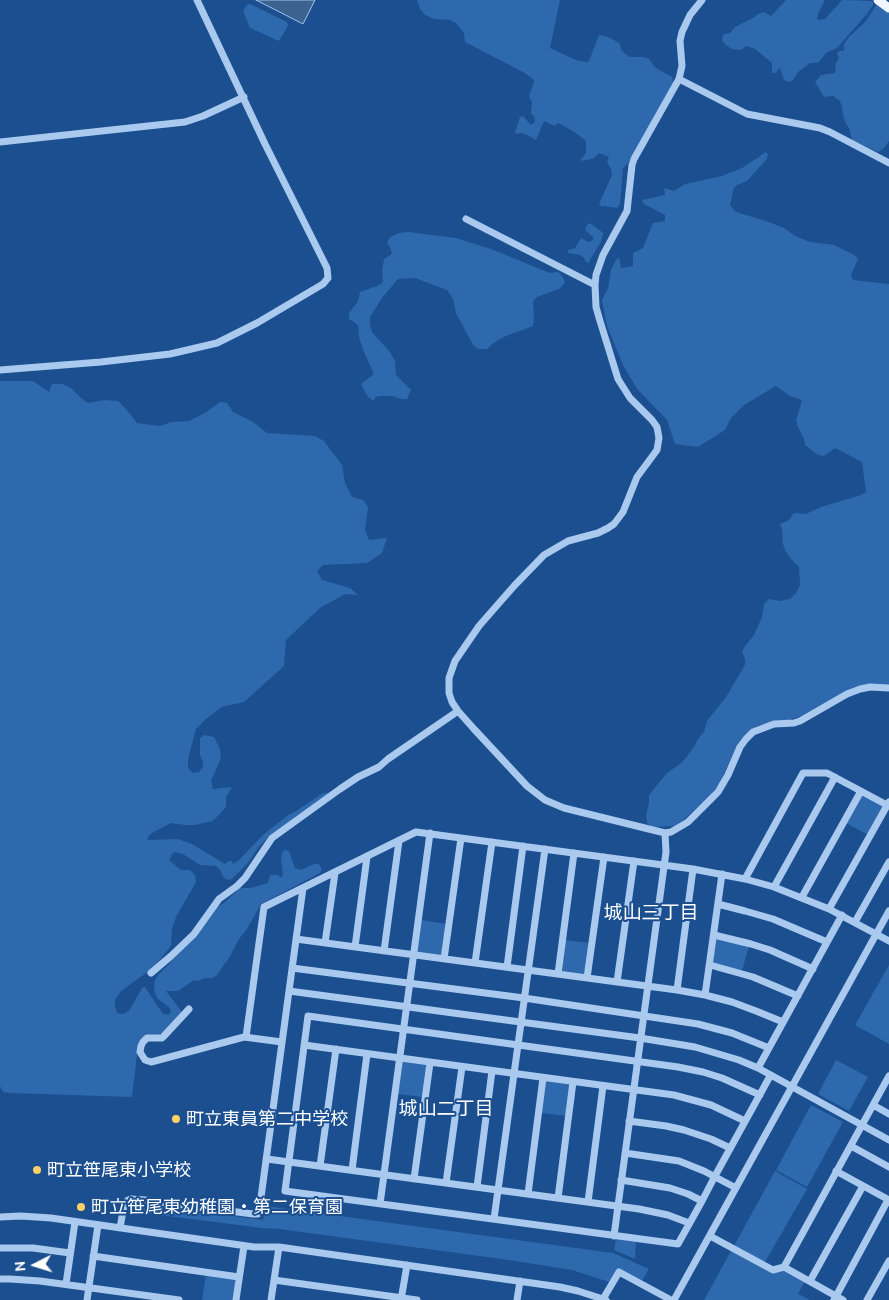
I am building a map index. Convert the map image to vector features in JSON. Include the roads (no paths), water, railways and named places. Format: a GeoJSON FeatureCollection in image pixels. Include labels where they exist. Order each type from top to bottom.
{"type":"FeatureCollection","features":[{"type":"Feature","properties":{"kind":"main road"},"geometry":{"type":"LineString","coordinates":[[878,0],[889,8]]}},
{"type":"Feature","properties":{"kind":"street"},"geometry":{"type":"LineString","coordinates":[[0,370],[170,354],[217,343],[257,323],[322,284],[328,278],[326,268],[197,0]]}},
{"type":"Feature","properties":{"kind":"street"},"geometry":{"type":"LineString","coordinates":[[702,0],[685,23],[680,41],[682,66],[679,79],[634,158],[627,211],[603,255],[596,275],[596,307],[614,367],[622,387],[657,427],[659,438],[657,450],[637,477],[623,512],[614,524],[598,533],[568,542],[544,555],[479,626],[455,662],[449,678],[449,693],[458,711],[527,786],[545,800],[564,808],[665,833],[671,832],[688,822],[718,792],[728,775],[740,747],[753,732],[768,726],[794,723],[804,719],[847,694],[860,689],[875,686],[889,688]]}},
{"type":"Feature","properties":{"kind":"street"},"geometry":{"type":"LineString","coordinates":[[679,79],[747,114],[820,128],[889,163]]}},
{"type":"Feature","properties":{"kind":"street"},"geometry":{"type":"LineString","coordinates":[[0,142],[185,122],[244,97]]}},
{"type":"Feature","properties":{"kind":"street"},"geometry":{"type":"LineString","coordinates":[[466,219],[595,285]]}},
{"type":"Feature","properties":{"kind":"street"},"geometry":{"type":"LineString","coordinates":[[151,973],[194,934],[219,899],[238,886],[272,838],[340,788],[379,767],[458,711]]}},
{"type":"Feature","properties":{"kind":"street"},"geometry":{"type":"LineString","coordinates":[[745,879],[803,774],[827,773],[888,803],[829,909]]}},
{"type":"Feature","properties":{"kind":"street"},"geometry":{"type":"LineString","coordinates":[[774,887],[835,777]]}},
{"type":"Feature","properties":{"kind":"street"},"geometry":{"type":"LineString","coordinates":[[802,897],[861,791]]}},
{"type":"Feature","properties":{"kind":"street"},"geometry":{"type":"LineString","coordinates":[[246,1037],[264,907],[416,832],[693,869],[745,879],[802,897],[855,922],[889,941]]}},
{"type":"Feature","properties":{"kind":"street"},"geometry":{"type":"LineString","coordinates":[[380,1204],[430,833]]}},
{"type":"Feature","properties":{"kind":"street"},"geometry":{"type":"LineString","coordinates":[[614,1236],[666,852],[665,833]]}},
{"type":"Feature","properties":{"kind":"street"},"geometry":{"type":"LineString","coordinates":[[444,959],[461,838]]}},
{"type":"Feature","properties":{"kind":"street"},"geometry":{"type":"LineString","coordinates":[[384,950],[399,840]]}},
{"type":"Feature","properties":{"kind":"street"},"geometry":{"type":"LineString","coordinates":[[475,963],[492,842]]}},
{"type":"Feature","properties":{"kind":"street"},"geometry":{"type":"LineString","coordinates":[[506,968],[523,846]]}},
{"type":"Feature","properties":{"kind":"street"},"geometry":{"type":"LineString","coordinates":[[494,1219],[545,849]]}},
{"type":"Feature","properties":{"kind":"street"},"geometry":{"type":"LineString","coordinates":[[558,974],[574,853]]}},
{"type":"Feature","properties":{"kind":"street"},"geometry":{"type":"LineString","coordinates":[[355,947],[367,857]]}},
{"type":"Feature","properties":{"kind":"street"},"geometry":{"type":"LineString","coordinates":[[587,978],[604,857]]}},
{"type":"Feature","properties":{"kind":"street"},"geometry":{"type":"LineString","coordinates":[[617,982],[634,861]]}},
{"type":"Feature","properties":{"kind":"street"},"geometry":{"type":"LineString","coordinates":[[855,922],[889,862]]}},
{"type":"Feature","properties":{"kind":"street"},"geometry":{"type":"LineString","coordinates":[[677,990],[693,869]]}},
{"type":"Feature","properties":{"kind":"street"},"geometry":{"type":"LineString","coordinates":[[325,943],[335,873]]}},
{"type":"Feature","properties":{"kind":"street"},"geometry":{"type":"LineString","coordinates":[[706,995],[722,874]]}},
{"type":"Feature","properties":{"kind":"street"},"geometry":{"type":"LineString","coordinates":[[120,1228],[124,1205],[131,1199],[258,1214],[303,888]]}},
{"type":"Feature","properties":{"kind":"street"},"geometry":{"type":"LineString","coordinates":[[718,904],[773,919],[828,942]]}},
{"type":"Feature","properties":{"kind":"street"},"geometry":{"type":"LineString","coordinates":[[0,1217],[29,1216],[258,1248],[279,1247],[560,1287],[604,1299],[619,1272],[673,1300],[889,911]]}},
{"type":"Feature","properties":{"kind":"street"},"geometry":{"type":"LineString","coordinates":[[758,1068],[842,916]]}},
{"type":"Feature","properties":{"kind":"street"},"geometry":{"type":"LineString","coordinates":[[714,934],[770,950],[813,969]]}},
{"type":"Feature","properties":{"kind":"street"},"geometry":{"type":"LineString","coordinates":[[296,939],[677,990],[706,995],[743,1006],[783,1022]]}},
{"type":"Feature","properties":{"kind":"street"},"geometry":{"type":"LineString","coordinates":[[710,965],[753,977],[798,996]]}},
{"type":"Feature","properties":{"kind":"street"},"geometry":{"type":"LineString","coordinates":[[292,968],[524,998],[704,1025],[732,1033],[769,1048]]}},
{"type":"Feature","properties":{"kind":"street"},"geometry":{"type":"LineString","coordinates":[[289,991],[695,1047],[739,1060],[758,1068],[889,1140]]}},
{"type":"Feature","properties":{"kind":"street"},"geometry":{"type":"LineString","coordinates":[[188,1010],[162,1038],[149,1038],[143,1042],[140,1052],[145,1060],[155,1062],[246,1037],[282,1042]]}},
{"type":"Feature","properties":{"kind":"street"},"geometry":{"type":"LineString","coordinates":[[760,1095],[730,1081],[703,1072],[678,1067],[308,1016],[285,1190],[678,1244],[730,1148],[746,1121],[771,1075]]}},
{"type":"Feature","properties":{"kind":"street"},"geometry":{"type":"LineString","coordinates":[[304,1045],[666,1094],[691,1099],[715,1107],[746,1121]]}},
{"type":"Feature","properties":{"kind":"street"},"geometry":{"type":"LineString","coordinates":[[320,1166],[336,1049]]}},
{"type":"Feature","properties":{"kind":"street"},"geometry":{"type":"LineString","coordinates":[[352,1170],[367,1054]]}},
{"type":"Feature","properties":{"kind":"street"},"geometry":{"type":"LineString","coordinates":[[414,1179],[430,1063]]}},
{"type":"Feature","properties":{"kind":"street"},"geometry":{"type":"LineString","coordinates":[[446,1183],[462,1067]]}},
{"type":"Feature","properties":{"kind":"street"},"geometry":{"type":"LineString","coordinates":[[477,1187],[492,1071]]}},
{"type":"Feature","properties":{"kind":"street"},"geometry":{"type":"LineString","coordinates":[[528,1194],[544,1078]]}},
{"type":"Feature","properties":{"kind":"street"},"geometry":{"type":"LineString","coordinates":[[784,1267],[888,1079]]}},
{"type":"Feature","properties":{"kind":"street"},"geometry":{"type":"LineString","coordinates":[[558,1198],[573,1082]]}},
{"type":"Feature","properties":{"kind":"street"},"geometry":{"type":"LineString","coordinates":[[588,1202],[603,1086]]}},
{"type":"Feature","properties":{"kind":"street"},"geometry":{"type":"LineString","coordinates":[[873,1105],[889,1114]]}},
{"type":"Feature","properties":{"kind":"street"},"geometry":{"type":"LineString","coordinates":[[629,1121],[684,1130],[730,1148]]}},
{"type":"Feature","properties":{"kind":"street"},"geometry":{"type":"LineString","coordinates":[[851,1146],[889,1167]]}},
{"type":"Feature","properties":{"kind":"street"},"geometry":{"type":"LineString","coordinates":[[625,1153],[679,1161],[715,1176],[736,1188]]}},
{"type":"Feature","properties":{"kind":"street"},"geometry":{"type":"LineString","coordinates":[[266,1159],[618,1206],[668,1215],[689,1223]]}},
{"type":"Feature","properties":{"kind":"street"},"geometry":{"type":"LineString","coordinates":[[835,1298],[889,1200],[836,1171]]}},
{"type":"Feature","properties":{"kind":"street"},"geometry":{"type":"LineString","coordinates":[[621,1180],[670,1188],[702,1201]]}},
{"type":"Feature","properties":{"kind":"street"},"geometry":{"type":"LineString","coordinates":[[810,1281],[862,1186]]}},
{"type":"Feature","properties":{"kind":"street"},"geometry":{"type":"LineString","coordinates":[[66,1284],[75,1222]]}},
{"type":"Feature","properties":{"kind":"street"},"geometry":{"type":"LineString","coordinates":[[87,1300],[98,1225]]}},
{"type":"Feature","properties":{"kind":"street"},"geometry":{"type":"LineString","coordinates":[[710,1236],[773,1270],[784,1267],[810,1281],[835,1298],[843,1300]]}},
{"type":"Feature","properties":{"kind":"street"},"geometry":{"type":"LineString","coordinates":[[236,1300],[244,1246]]}},
{"type":"Feature","properties":{"kind":"street"},"geometry":{"type":"LineString","coordinates":[[272,1300],[279,1247]]}},
{"type":"Feature","properties":{"kind":"street"},"geometry":{"type":"LineString","coordinates":[[0,1248],[28,1248],[70,1253]]}},
{"type":"Feature","properties":{"kind":"street"},"geometry":{"type":"LineString","coordinates":[[93,1256],[239,1277]]}},
{"type":"Feature","properties":{"kind":"street"},"geometry":{"type":"LineString","coordinates":[[867,1300],[889,1261]]}},
{"type":"Feature","properties":{"kind":"street"},"geometry":{"type":"LineString","coordinates":[[401,1299],[406,1265]]}},
{"type":"Feature","properties":{"kind":"street"},"geometry":{"type":"LineString","coordinates":[[0,1280],[28,1279],[179,1300]]}},
{"type":"Feature","properties":{"kind":"street"},"geometry":{"type":"LineString","coordinates":[[274,1280],[417,1300]]}},
{"type":"Feature","properties":{"kind":"street"},"geometry":{"type":"LineString","coordinates":[[517,1300],[520,1281]]}},
{"type":"Feature","properties":{"kind":"place","name":"町立東員第二中学校"},"geometry":{"type":"Point","coordinates":[176,1119]}},
{"type":"Feature","properties":{"kind":"place","name":"町立笹尾東小学校"},"geometry":{"type":"Point","coordinates":[37,1170]}},
{"type":"Feature","properties":{"kind":"place","name":"町立笹尾東幼稚園・第二保育園"},"geometry":{"type":"Point","coordinates":[81,1207]}},
{"type":"Feature","properties":{"kind":"district","name":"城山三丁目"},"geometry":{"type":"Point","coordinates":[651,913]}},
{"type":"Feature","properties":{"kind":"district","name":"城山二丁目"},"geometry":{"type":"Point","coordinates":[446,1109]}}]}
